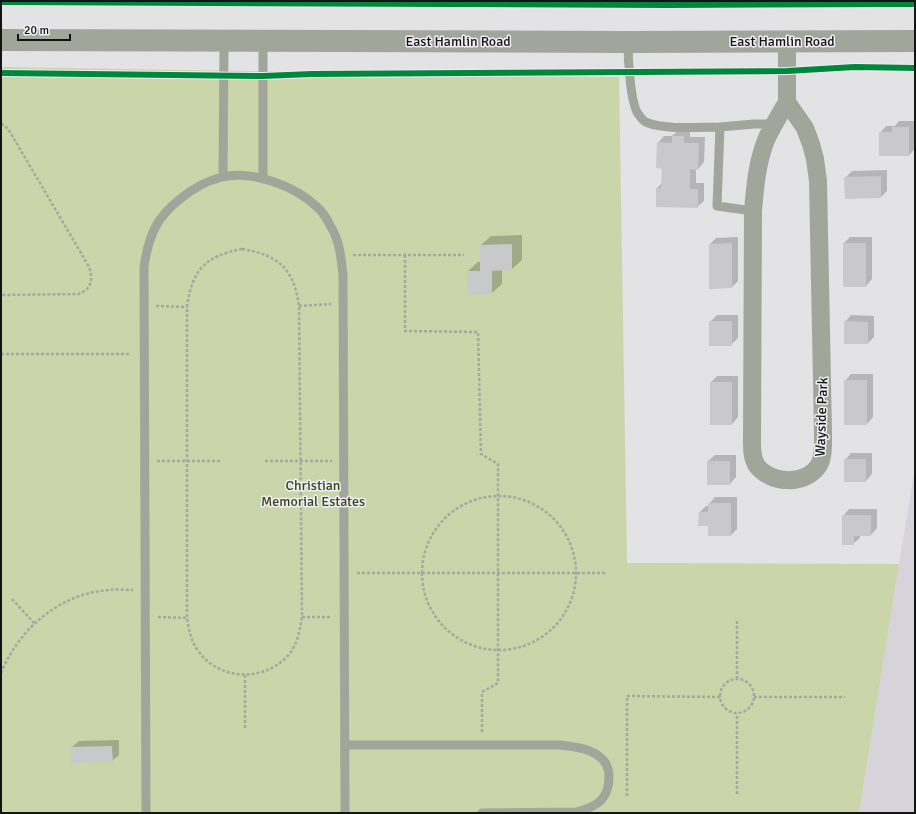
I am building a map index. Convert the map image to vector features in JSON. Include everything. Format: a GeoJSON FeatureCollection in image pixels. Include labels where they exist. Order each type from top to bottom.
{"type":"FeatureCollection","features":[{"type":"Feature","properties":{"kind":"street","name":"East Hamlin Road"},"geometry":{"type":"LineString","coordinates":[[1,40],[628,42],[915,41]]}},
{"type":"Feature","properties":{"kind":"street"},"geometry":{"type":"LineString","coordinates":[[787,42],[787,102]]}},
{"type":"Feature","properties":{"kind":"street","name":"Wayside Park"},"geometry":{"type":"LineString","coordinates":[[787,102],[805,128],[815,159],[818,181],[823,448],[819,464],[812,473],[802,479],[788,481],[764,473],[756,465],[753,453],[753,211],[758,169],[766,141],[774,124],[787,102]]}},
{"type":"Feature","properties":{"kind":"lane"},"geometry":{"type":"LineString","coordinates":[[223,177],[224,41]]}},
{"type":"Feature","properties":{"kind":"lane"},"geometry":{"type":"LineString","coordinates":[[263,41],[263,179]]}},
{"type":"Feature","properties":{"kind":"lane"},"geometry":{"type":"LineString","coordinates":[[628,42],[629,71],[633,96],[638,114],[647,122],[662,126],[720,127],[774,124]]}},
{"type":"Feature","properties":{"kind":"lane"},"geometry":{"type":"LineString","coordinates":[[720,127],[717,206],[753,211]]}},
{"type":"Feature","properties":{"kind":"lane"},"geometry":{"type":"LineString","coordinates":[[146,813],[144,267],[148,245],[156,226],[168,209],[201,184],[223,177],[242,176],[263,179],[290,188],[302,195],[319,208],[332,228],[340,248],[343,274],[346,813]]}},
{"type":"Feature","properties":{"kind":"lane"},"geometry":{"type":"LineString","coordinates":[[345,745],[560,745],[580,747],[595,754],[604,761],[610,772],[607,794],[599,803],[589,808],[576,812],[482,813]]}},
{"type":"Feature","properties":{"kind":"path"},"geometry":{"type":"LineString","coordinates":[[1,124],[4,125],[10,132],[88,265],[92,276],[90,286],[87,290],[78,294],[1,295]]}},
{"type":"Feature","properties":{"kind":"path"},"geometry":{"type":"LineString","coordinates":[[242,249],[260,252],[276,260],[289,272],[297,288],[299,306],[302,617],[299,635],[291,651],[279,664],[262,672],[245,675],[227,672],[211,664],[202,656],[198,652],[190,636],[187,618],[187,307],[189,290],[197,274],[209,261],[225,252],[242,249]]}},
{"type":"Feature","properties":{"kind":"path"},"geometry":{"type":"LineString","coordinates":[[341,255],[464,254]]}},
{"type":"Feature","properties":{"kind":"path"},"geometry":{"type":"LineString","coordinates":[[405,255],[405,331],[478,332],[481,454],[498,464],[498,683],[482,692],[482,745]]}},
{"type":"Feature","properties":{"kind":"path"},"geometry":{"type":"LineString","coordinates":[[299,306],[343,303]]}},
{"type":"Feature","properties":{"kind":"path"},"geometry":{"type":"LineString","coordinates":[[144,305],[187,307]]}},
{"type":"Feature","properties":{"kind":"path"},"geometry":{"type":"LineString","coordinates":[[1,354],[144,354]]}},
{"type":"Feature","properties":{"kind":"path"},"geometry":{"type":"LineString","coordinates":[[144,461],[222,460]]}},
{"type":"Feature","properties":{"kind":"path"},"geometry":{"type":"LineString","coordinates":[[265,461],[344,461]]}},
{"type":"Feature","properties":{"kind":"path"},"geometry":{"type":"LineString","coordinates":[[498,496],[519,498],[541,508],[560,525],[572,547],[576,573],[573,596],[562,618],[544,636],[521,648],[494,650],[469,645],[446,631],[430,610],[422,585],[422,559],[431,534],[448,514],[469,501],[498,496]]}},
{"type":"Feature","properties":{"kind":"path"},"geometry":{"type":"LineString","coordinates":[[344,574],[607,573]]}},
{"type":"Feature","properties":{"kind":"path"},"geometry":{"type":"LineString","coordinates":[[1,673],[22,636],[47,612],[80,596],[107,590],[145,590]]}},
{"type":"Feature","properties":{"kind":"path"},"geometry":{"type":"LineString","coordinates":[[12,599],[34,623]]}},
{"type":"Feature","properties":{"kind":"path"},"geometry":{"type":"LineString","coordinates":[[145,617],[187,618]]}},
{"type":"Feature","properties":{"kind":"path"},"geometry":{"type":"LineString","coordinates":[[302,617],[345,617]]}},
{"type":"Feature","properties":{"kind":"path"},"geometry":{"type":"LineString","coordinates":[[737,619],[737,679]]}},
{"type":"Feature","properties":{"kind":"path"},"geometry":{"type":"LineString","coordinates":[[245,675],[245,728]]}},
{"type":"Feature","properties":{"kind":"path"},"geometry":{"type":"LineString","coordinates":[[737,679],[748,683],[752,688],[754,697],[752,705],[748,709],[743,713],[737,714],[727,711],[723,707],[720,696],[723,686],[732,680],[737,679]]}},
{"type":"Feature","properties":{"kind":"path"},"geometry":{"type":"LineString","coordinates":[[628,796],[627,696],[720,696]]}},
{"type":"Feature","properties":{"kind":"path"},"geometry":{"type":"LineString","coordinates":[[754,697],[845,697]]}},
{"type":"Feature","properties":{"kind":"path"},"geometry":{"type":"LineString","coordinates":[[737,714],[737,794]]}},
{"type":"Feature","properties":{"kind":"shaded area"},"geometry":{"type":"Polygon","coordinates":[[[915,467],[915,813],[859,813],[899,564],[915,467]]]}},
{"type":"Feature","properties":{"kind":"green space","name":"Christian Memorial Estates"},"geometry":{"type":"Polygon","coordinates":[[[1,67],[619,77],[627,563],[899,564],[859,813],[1,813],[1,67]]]}},
{"type":"Feature","properties":{"kind":"building"},"geometry":{"type":"Polygon","coordinates":[[[892,127],[909,127],[909,156],[879,156],[879,132],[892,132],[892,127]]]}},
{"type":"Feature","properties":{"kind":"building"},"geometry":{"type":"Polygon","coordinates":[[[672,136],[684,136],[684,143],[699,143],[698,170],[690,169],[690,189],[698,189],[698,208],[656,207],[656,188],[661,188],[662,169],[656,168],[657,142],[672,143],[672,136]]]}},
{"type":"Feature","properties":{"kind":"building"},"geometry":{"type":"Polygon","coordinates":[[[881,176],[881,198],[845,199],[844,177],[881,176]]]}},
{"type":"Feature","properties":{"kind":"building"},"geometry":{"type":"Polygon","coordinates":[[[732,243],[732,288],[709,289],[709,244],[732,243]]]}},
{"type":"Feature","properties":{"kind":"building"},"geometry":{"type":"Polygon","coordinates":[[[843,243],[866,243],[866,287],[843,287],[843,243]]]}},
{"type":"Feature","properties":{"kind":"building"},"geometry":{"type":"Polygon","coordinates":[[[512,244],[512,270],[492,271],[492,294],[468,295],[467,271],[480,271],[480,245],[512,244]]]}},
{"type":"Feature","properties":{"kind":"building"},"geometry":{"type":"Polygon","coordinates":[[[709,321],[732,321],[732,346],[709,346],[709,321]]]}},
{"type":"Feature","properties":{"kind":"building"},"geometry":{"type":"Polygon","coordinates":[[[844,321],[868,322],[868,344],[844,344],[844,321]]]}},
{"type":"Feature","properties":{"kind":"building"},"geometry":{"type":"Polygon","coordinates":[[[844,380],[867,380],[867,425],[844,425],[844,380]]]}},
{"type":"Feature","properties":{"kind":"building"},"geometry":{"type":"Polygon","coordinates":[[[710,382],[732,382],[732,425],[710,425],[710,382]]]}},
{"type":"Feature","properties":{"kind":"building"},"geometry":{"type":"Polygon","coordinates":[[[844,459],[866,459],[866,482],[844,482],[844,459]]]}},
{"type":"Feature","properties":{"kind":"building"},"geometry":{"type":"Polygon","coordinates":[[[707,461],[730,461],[730,485],[707,485],[707,461]]]}},
{"type":"Feature","properties":{"kind":"building"},"geometry":{"type":"Polygon","coordinates":[[[708,503],[731,503],[731,536],[708,536],[708,526],[698,526],[699,512],[708,512],[708,503]]]}},
{"type":"Feature","properties":{"kind":"building"},"geometry":{"type":"Polygon","coordinates":[[[842,515],[871,515],[871,536],[854,536],[854,545],[842,545],[842,515]]]}},
{"type":"Feature","properties":{"kind":"building"},"geometry":{"type":"Polygon","coordinates":[[[112,746],[113,762],[71,763],[71,747],[112,746]]]}},
{"type":"Feature","properties":{"kind":"cycle path"},"geometry":{"type":"LineString","coordinates":[[1,2],[668,5],[915,4]]}},
{"type":"Feature","properties":{"kind":"cycle path"},"geometry":{"type":"LineString","coordinates":[[1,73],[263,76],[312,74],[787,71],[855,67],[915,68]]}}]}
